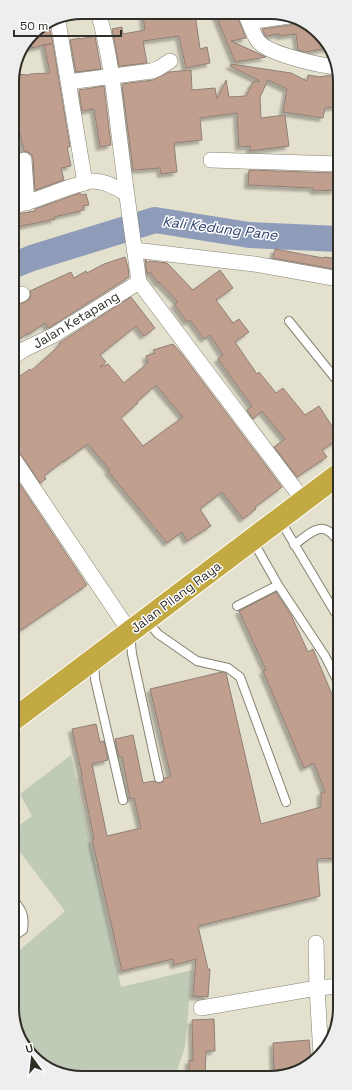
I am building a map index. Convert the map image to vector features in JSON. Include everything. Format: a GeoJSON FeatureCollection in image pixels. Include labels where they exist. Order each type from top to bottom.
{"type":"FeatureCollection","features":[{"type":"Feature","properties":{"kind":"highway","name":"Jalan Pilang Raya"},"geometry":{"type":"LineString","coordinates":[[19,715],[333,479]]}},
{"type":"Feature","properties":{"kind":"street"},"geometry":{"type":"LineString","coordinates":[[100,19],[104,32],[112,77],[139,282],[304,501]]}},
{"type":"Feature","properties":{"kind":"street"},"geometry":{"type":"LineString","coordinates":[[248,19],[259,42],[264,46],[281,54],[308,62],[331,66]]}},
{"type":"Feature","properties":{"kind":"street"},"geometry":{"type":"LineString","coordinates":[[58,23],[85,183]]}},
{"type":"Feature","properties":{"kind":"street"},"geometry":{"type":"LineString","coordinates":[[68,82],[152,71],[156,70],[170,60]]}},
{"type":"Feature","properties":{"kind":"street"},"geometry":{"type":"LineString","coordinates":[[24,160],[20,205],[66,188],[92,181],[106,183],[117,188],[127,198]]}},
{"type":"Feature","properties":{"kind":"street"},"geometry":{"type":"LineString","coordinates":[[211,160],[333,164]]}},
{"type":"Feature","properties":{"kind":"street"},"geometry":{"type":"LineString","coordinates":[[134,247],[254,264],[333,278]]}},
{"type":"Feature","properties":{"kind":"street","name":"Jalan Ketapang"},"geometry":{"type":"LineString","coordinates":[[19,353],[54,334],[139,282]]}},
{"type":"Feature","properties":{"kind":"street"},"geometry":{"type":"LineString","coordinates":[[19,466],[138,626]]}},
{"type":"Feature","properties":{"kind":"street"},"geometry":{"type":"LineString","coordinates":[[316,944],[320,1046]]}},
{"type":"Feature","properties":{"kind":"street"},"geometry":{"type":"LineString","coordinates":[[201,1008],[333,987]]}},
{"type":"Feature","properties":{"kind":"lane"},"geometry":{"type":"LineString","coordinates":[[289,321],[333,376]]}},
{"type":"Feature","properties":{"kind":"lane"},"geometry":{"type":"LineString","coordinates":[[279,520],[333,608]]}},
{"type":"Feature","properties":{"kind":"lane"},"geometry":{"type":"LineString","coordinates":[[294,545],[314,530],[322,528],[329,531],[333,535]]}},
{"type":"Feature","properties":{"kind":"lane"},"geometry":{"type":"LineString","coordinates":[[252,540],[278,585],[325,656],[333,671]]}},
{"type":"Feature","properties":{"kind":"lane"},"geometry":{"type":"LineString","coordinates":[[238,606],[278,585]]}},
{"type":"Feature","properties":{"kind":"lane"},"geometry":{"type":"LineString","coordinates":[[159,778],[132,654],[138,626],[158,634],[197,661],[228,668],[240,677],[286,802]]}},
{"type":"Feature","properties":{"kind":"lane"},"geometry":{"type":"LineString","coordinates":[[94,658],[95,679],[123,800]]}},
{"type":"Feature","properties":{"kind":"lane"},"geometry":{"type":"LineString","coordinates":[[19,906],[23,911],[24,920],[23,930],[19,933]]}},
{"type":"Feature","properties":{"kind":"green space"},"geometry":{"type":"Polygon","coordinates":[[[71,755],[121,987],[192,970],[185,1047],[177,1071],[70,1070],[52,1064],[52,1038],[26,1038],[20,1020],[19,1008],[19,951],[65,911],[19,851],[19,826],[32,816],[20,794],[71,755]]]}},
{"type":"Feature","properties":{"kind":"building"},"geometry":{"type":"Polygon","coordinates":[[[143,19],[196,19],[200,49],[207,47],[210,63],[186,68],[179,36],[143,41],[147,63],[119,66],[112,29],[122,27],[123,34],[145,30],[143,19]]]}},
{"type":"Feature","properties":{"kind":"building"},"geometry":{"type":"Polygon","coordinates":[[[217,19],[238,19],[246,38],[231,41],[266,57],[235,62],[217,19]]]}},
{"type":"Feature","properties":{"kind":"building"},"geometry":{"type":"Polygon","coordinates":[[[293,23],[302,27],[315,37],[323,49],[305,52],[298,50],[296,34],[266,36],[262,29],[293,23]]]}},
{"type":"Feature","properties":{"kind":"building"},"geometry":{"type":"Polygon","coordinates":[[[48,29],[50,30],[53,43],[32,48],[31,45],[40,35],[48,29]]]}},
{"type":"Feature","properties":{"kind":"building"},"geometry":{"type":"Polygon","coordinates":[[[95,36],[101,69],[76,72],[70,40],[95,36]]]}},
{"type":"Feature","properties":{"kind":"building"},"geometry":{"type":"Polygon","coordinates":[[[53,44],[70,147],[67,147],[71,166],[61,168],[64,180],[35,190],[32,155],[24,151],[19,129],[19,78],[20,74],[50,73],[44,45],[53,44]]]}},
{"type":"Feature","properties":{"kind":"building"},"geometry":{"type":"Polygon","coordinates":[[[231,64],[291,73],[307,81],[308,75],[320,77],[332,75],[333,107],[325,108],[323,118],[283,112],[287,89],[268,80],[260,97],[261,118],[285,115],[289,146],[250,151],[250,146],[239,147],[237,113],[200,118],[202,140],[174,143],[177,172],[161,174],[160,168],[133,170],[122,84],[153,80],[169,72],[191,70],[192,90],[215,88],[217,99],[226,80],[229,97],[246,96],[253,82],[260,81],[230,66],[231,64]]]}},
{"type":"Feature","properties":{"kind":"building"},"geometry":{"type":"Polygon","coordinates":[[[104,86],[111,145],[100,147],[94,109],[82,111],[79,90],[104,86]]]}},
{"type":"Feature","properties":{"kind":"building"},"geometry":{"type":"Polygon","coordinates":[[[249,170],[333,173],[333,190],[314,191],[313,188],[248,185],[249,170]]]}},
{"type":"Feature","properties":{"kind":"building"},"geometry":{"type":"Polygon","coordinates":[[[80,193],[81,195],[86,194],[89,205],[83,206],[84,210],[54,217],[55,219],[19,227],[19,214],[35,211],[35,209],[80,193]]]}},
{"type":"Feature","properties":{"kind":"building"},"geometry":{"type":"Polygon","coordinates":[[[275,249],[323,258],[333,258],[333,269],[273,258],[275,249]]]}},
{"type":"Feature","properties":{"kind":"building"},"geometry":{"type":"Polygon","coordinates":[[[125,257],[129,277],[50,327],[48,328],[45,323],[19,339],[19,304],[29,300],[31,296],[30,291],[71,272],[74,278],[86,271],[87,273],[104,264],[125,257]]]}},
{"type":"Feature","properties":{"kind":"building"},"geometry":{"type":"Polygon","coordinates":[[[145,260],[147,263],[149,261],[167,263],[193,290],[220,270],[233,288],[216,300],[233,323],[239,319],[249,332],[235,342],[257,374],[259,372],[276,393],[283,388],[305,415],[319,406],[333,428],[333,443],[322,450],[327,457],[297,477],[274,447],[285,439],[262,411],[253,419],[247,410],[252,406],[218,359],[223,355],[210,335],[204,339],[190,320],[187,322],[174,304],[178,302],[159,282],[158,283],[150,272],[147,274],[145,260]]]}},
{"type":"Feature","properties":{"kind":"building"},"geometry":{"type":"Polygon","coordinates":[[[131,297],[155,328],[144,336],[136,326],[100,355],[106,362],[100,367],[108,364],[124,383],[148,363],[146,356],[155,353],[153,350],[173,344],[282,487],[255,507],[256,509],[243,519],[222,492],[200,509],[211,526],[187,541],[182,532],[167,543],[108,471],[110,470],[88,444],[44,476],[46,479],[40,483],[19,452],[19,377],[30,369],[31,371],[60,345],[59,343],[131,297]],[[156,385],[121,418],[143,446],[183,417],[156,385]]]}},
{"type":"Feature","properties":{"kind":"building"},"geometry":{"type":"Polygon","coordinates":[[[19,483],[87,585],[21,630],[19,627],[19,483]]]}},
{"type":"Feature","properties":{"kind":"building"},"geometry":{"type":"Polygon","coordinates":[[[276,592],[291,615],[308,652],[313,649],[333,697],[333,858],[317,859],[320,896],[198,926],[208,969],[210,969],[208,997],[193,996],[196,959],[174,965],[173,959],[122,971],[92,840],[94,839],[72,729],[96,724],[100,742],[104,741],[108,760],[92,764],[107,836],[141,828],[134,798],[130,799],[122,757],[119,757],[115,739],[133,735],[143,783],[154,781],[158,783],[162,782],[164,778],[171,777],[150,689],[222,672],[226,673],[261,824],[321,807],[321,792],[325,792],[314,763],[304,768],[263,671],[266,670],[239,611],[276,592]]]}},
{"type":"Feature","properties":{"kind":"building"},"geometry":{"type":"Polygon","coordinates":[[[214,1019],[215,1051],[206,1051],[205,1071],[189,1071],[189,1060],[193,1061],[192,1020],[214,1019]]]}},
{"type":"Feature","properties":{"kind":"building"},"geometry":{"type":"Polygon","coordinates":[[[309,1040],[311,1056],[302,1063],[290,1068],[274,1070],[273,1043],[309,1040]]]}},
{"type":"Feature","properties":{"kind":"waterway","name":"Kali Kedung Pane"},"geometry":{"type":"LineString","coordinates":[[19,263],[155,220],[249,235],[333,239]]}}]}
